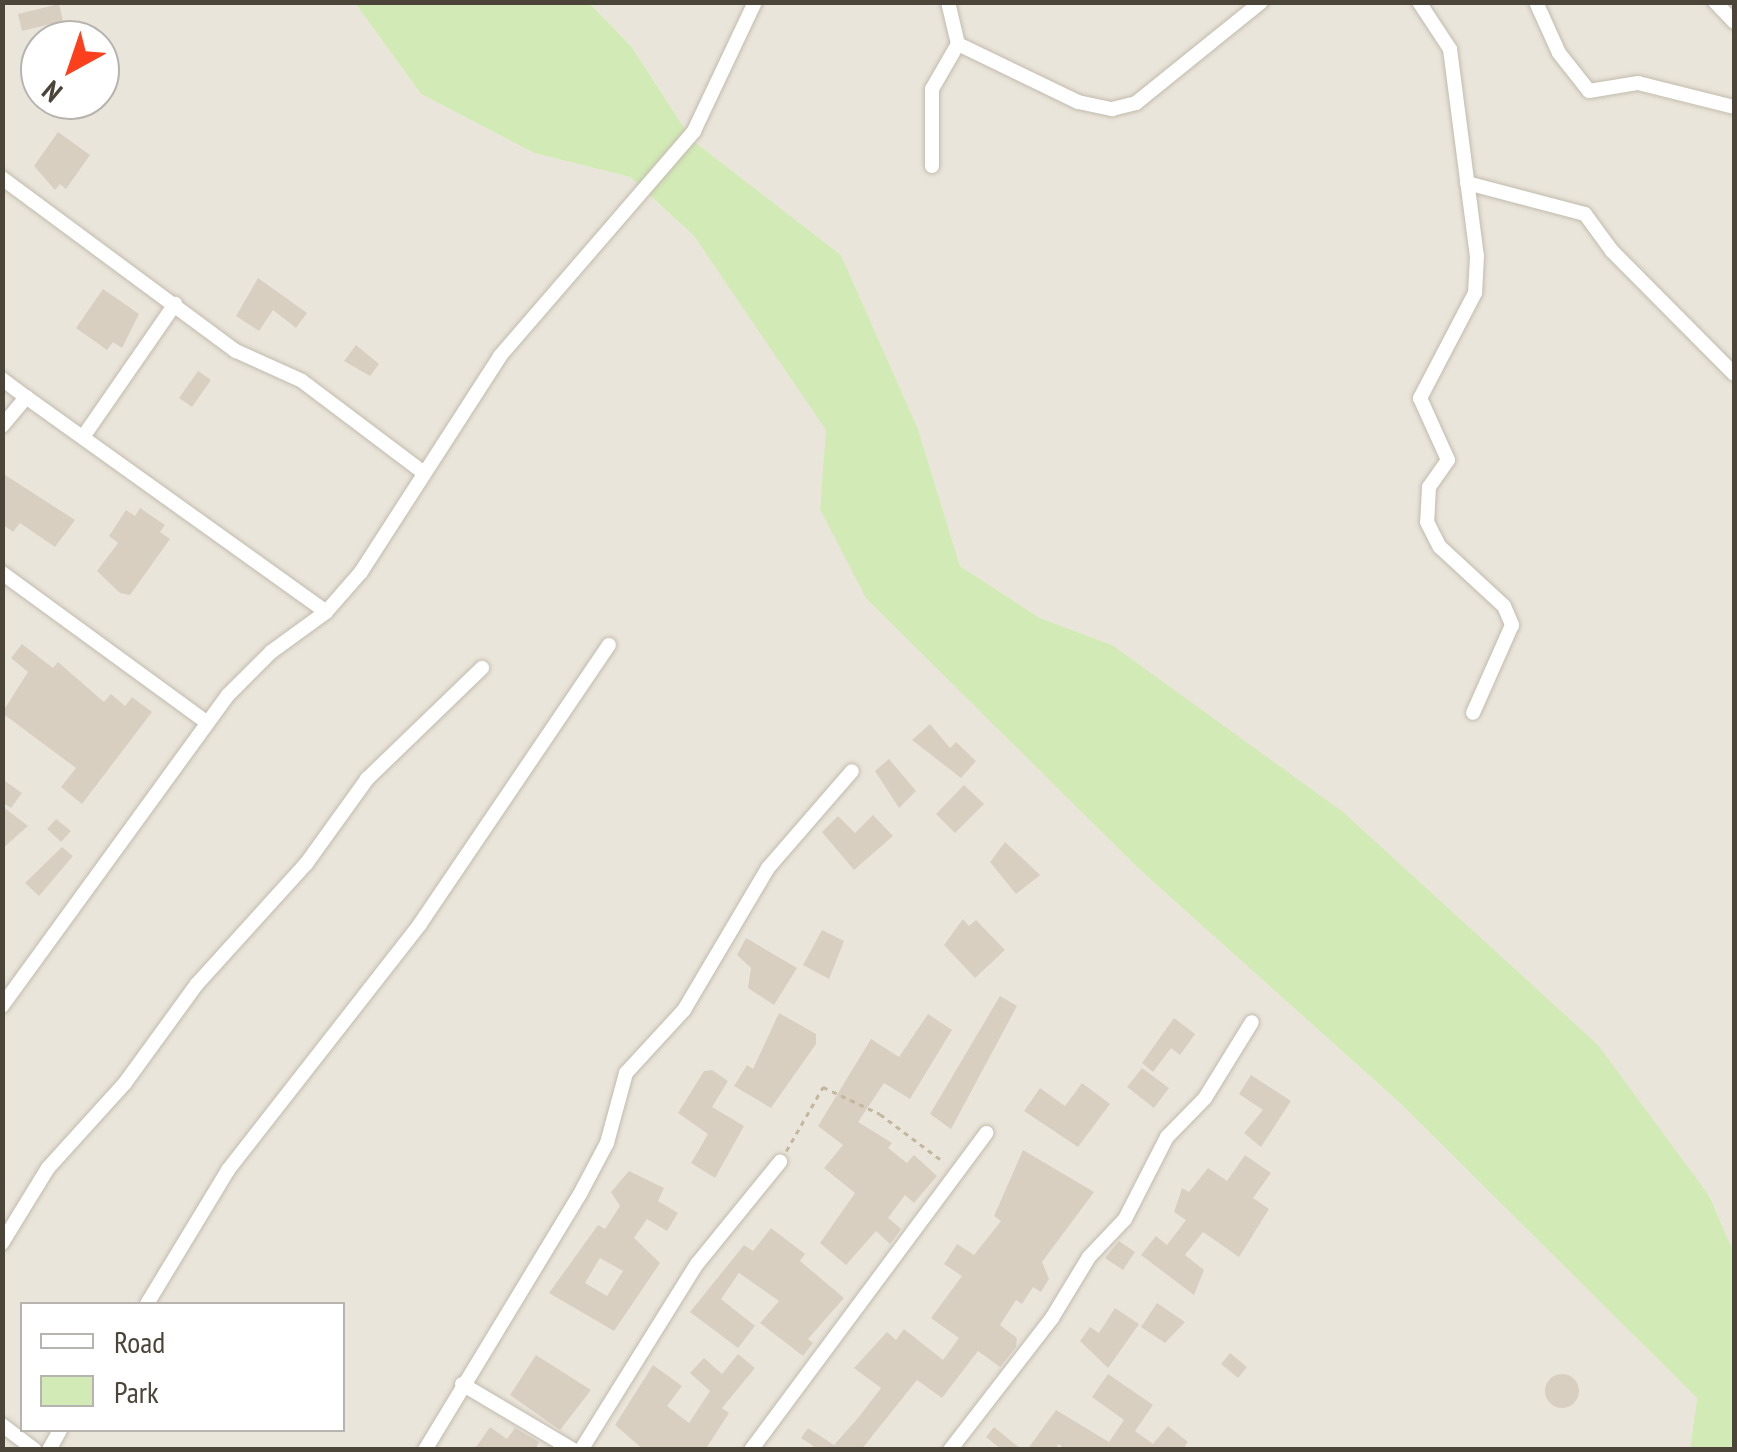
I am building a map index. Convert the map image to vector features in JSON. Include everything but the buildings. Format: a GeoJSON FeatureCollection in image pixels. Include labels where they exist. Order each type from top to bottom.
{"type":"FeatureCollection","features":[{"type":"Feature","properties":{"kind":"street"},"geometry":{"type":"LineString","coordinates":[[2,1006],[206,722],[270,652],[326,612],[361,572],[500,356],[694,130],[755,2]]}},
{"type":"Feature","properties":{"kind":"street"},"geometry":{"type":"LineString","coordinates":[[932,166],[932,89],[958,44],[948,2]]}},
{"type":"Feature","properties":{"kind":"street"},"geometry":{"type":"LineString","coordinates":[[958,44],[1078,102],[1112,109],[1136,104],[1261,2]]}},
{"type":"Feature","properties":{"kind":"street"},"geometry":{"type":"LineString","coordinates":[[1419,2],[1450,49],[1476,293],[1420,398],[1448,460],[1429,487],[1427,522],[1440,547],[1504,606],[1512,626],[1473,713]]}},
{"type":"Feature","properties":{"kind":"street"},"geometry":{"type":"LineString","coordinates":[[1536,2],[1559,53],[1589,90],[1638,83],[1734,107]]}},
{"type":"Feature","properties":{"kind":"street"},"geometry":{"type":"LineString","coordinates":[[1715,2],[1734,22]]}},
{"type":"Feature","properties":{"kind":"street"},"geometry":{"type":"LineString","coordinates":[[2,178],[236,352],[302,381],[424,474]]}},
{"type":"Feature","properties":{"kind":"street"},"geometry":{"type":"LineString","coordinates":[[1466,183],[1585,214],[1612,251],[1734,374]]}},
{"type":"Feature","properties":{"kind":"street"},"geometry":{"type":"LineString","coordinates":[[84,436],[175,304]]}},
{"type":"Feature","properties":{"kind":"street"},"geometry":{"type":"LineString","coordinates":[[2,379],[326,612]]}},
{"type":"Feature","properties":{"kind":"street"},"geometry":{"type":"LineString","coordinates":[[2,426],[26,397]]}},
{"type":"Feature","properties":{"kind":"street"},"geometry":{"type":"LineString","coordinates":[[2,573],[206,722]]}},
{"type":"Feature","properties":{"kind":"street"},"geometry":{"type":"LineString","coordinates":[[147,1302],[228,1170],[420,924],[609,645]]}},
{"type":"Feature","properties":{"kind":"street"},"geometry":{"type":"LineString","coordinates":[[2,1243],[48,1168],[125,1083],[197,984],[306,864],[367,779],[482,668]]}},
{"type":"Feature","properties":{"kind":"street"},"geometry":{"type":"LineString","coordinates":[[424,1450],[598,1160],[626,1073],[684,1010],[768,868],[852,771]]}},
{"type":"Feature","properties":{"kind":"street"},"geometry":{"type":"LineString","coordinates":[[950,1450],[1052,1318],[1089,1257],[1125,1219],[1167,1137],[1206,1098],[1252,1022]]}},
{"type":"Feature","properties":{"kind":"street"},"geometry":{"type":"LineString","coordinates":[[751,1450],[986,1133]]}},
{"type":"Feature","properties":{"kind":"street"},"geometry":{"type":"LineString","coordinates":[[581,1450],[697,1264],[780,1162]]}},
{"type":"Feature","properties":{"kind":"street"},"geometry":{"type":"LineString","coordinates":[[462,1384],[573,1450]]}},
{"type":"Feature","properties":{"kind":"street"},"geometry":{"type":"LineString","coordinates":[[2,1425],[35,1450]]}},
{"type":"Feature","properties":{"kind":"path"},"geometry":{"type":"LineString","coordinates":[[780,1162],[823,1087],[880,1114],[956,1172]]}},
{"type":"Feature","properties":{"kind":"shaded area"},"geometry":{"type":"Polygon","coordinates":[[[3,2],[355,3],[421,94],[534,153],[630,177],[694,236],[827,430],[820,509],[984,715],[1139,869],[1400,1103],[1697,1398],[1690,1450],[3,1450],[3,2]]]}},
{"type":"Feature","properties":{"kind":"shaded area"},"geometry":{"type":"Polygon","coordinates":[[[589,3],[1734,3],[1734,1253],[1710,1196],[1112,645],[1040,618],[960,566],[918,429],[841,255],[692,140],[631,46],[589,3]]]}},
{"type":"Feature","properties":{"kind":"green space"},"geometry":{"type":"Polygon","coordinates":[[[355,3],[589,3],[631,46],[692,140],[841,255],[918,429],[960,566],[1040,618],[1112,645],[1343,812],[1598,1045],[1710,1197],[1734,1253],[1734,1449],[1690,1449],[1697,1398],[1400,1103],[1139,869],[866,598],[820,509],[826,430],[694,236],[630,177],[534,153],[421,94],[355,3]]]}}]}
